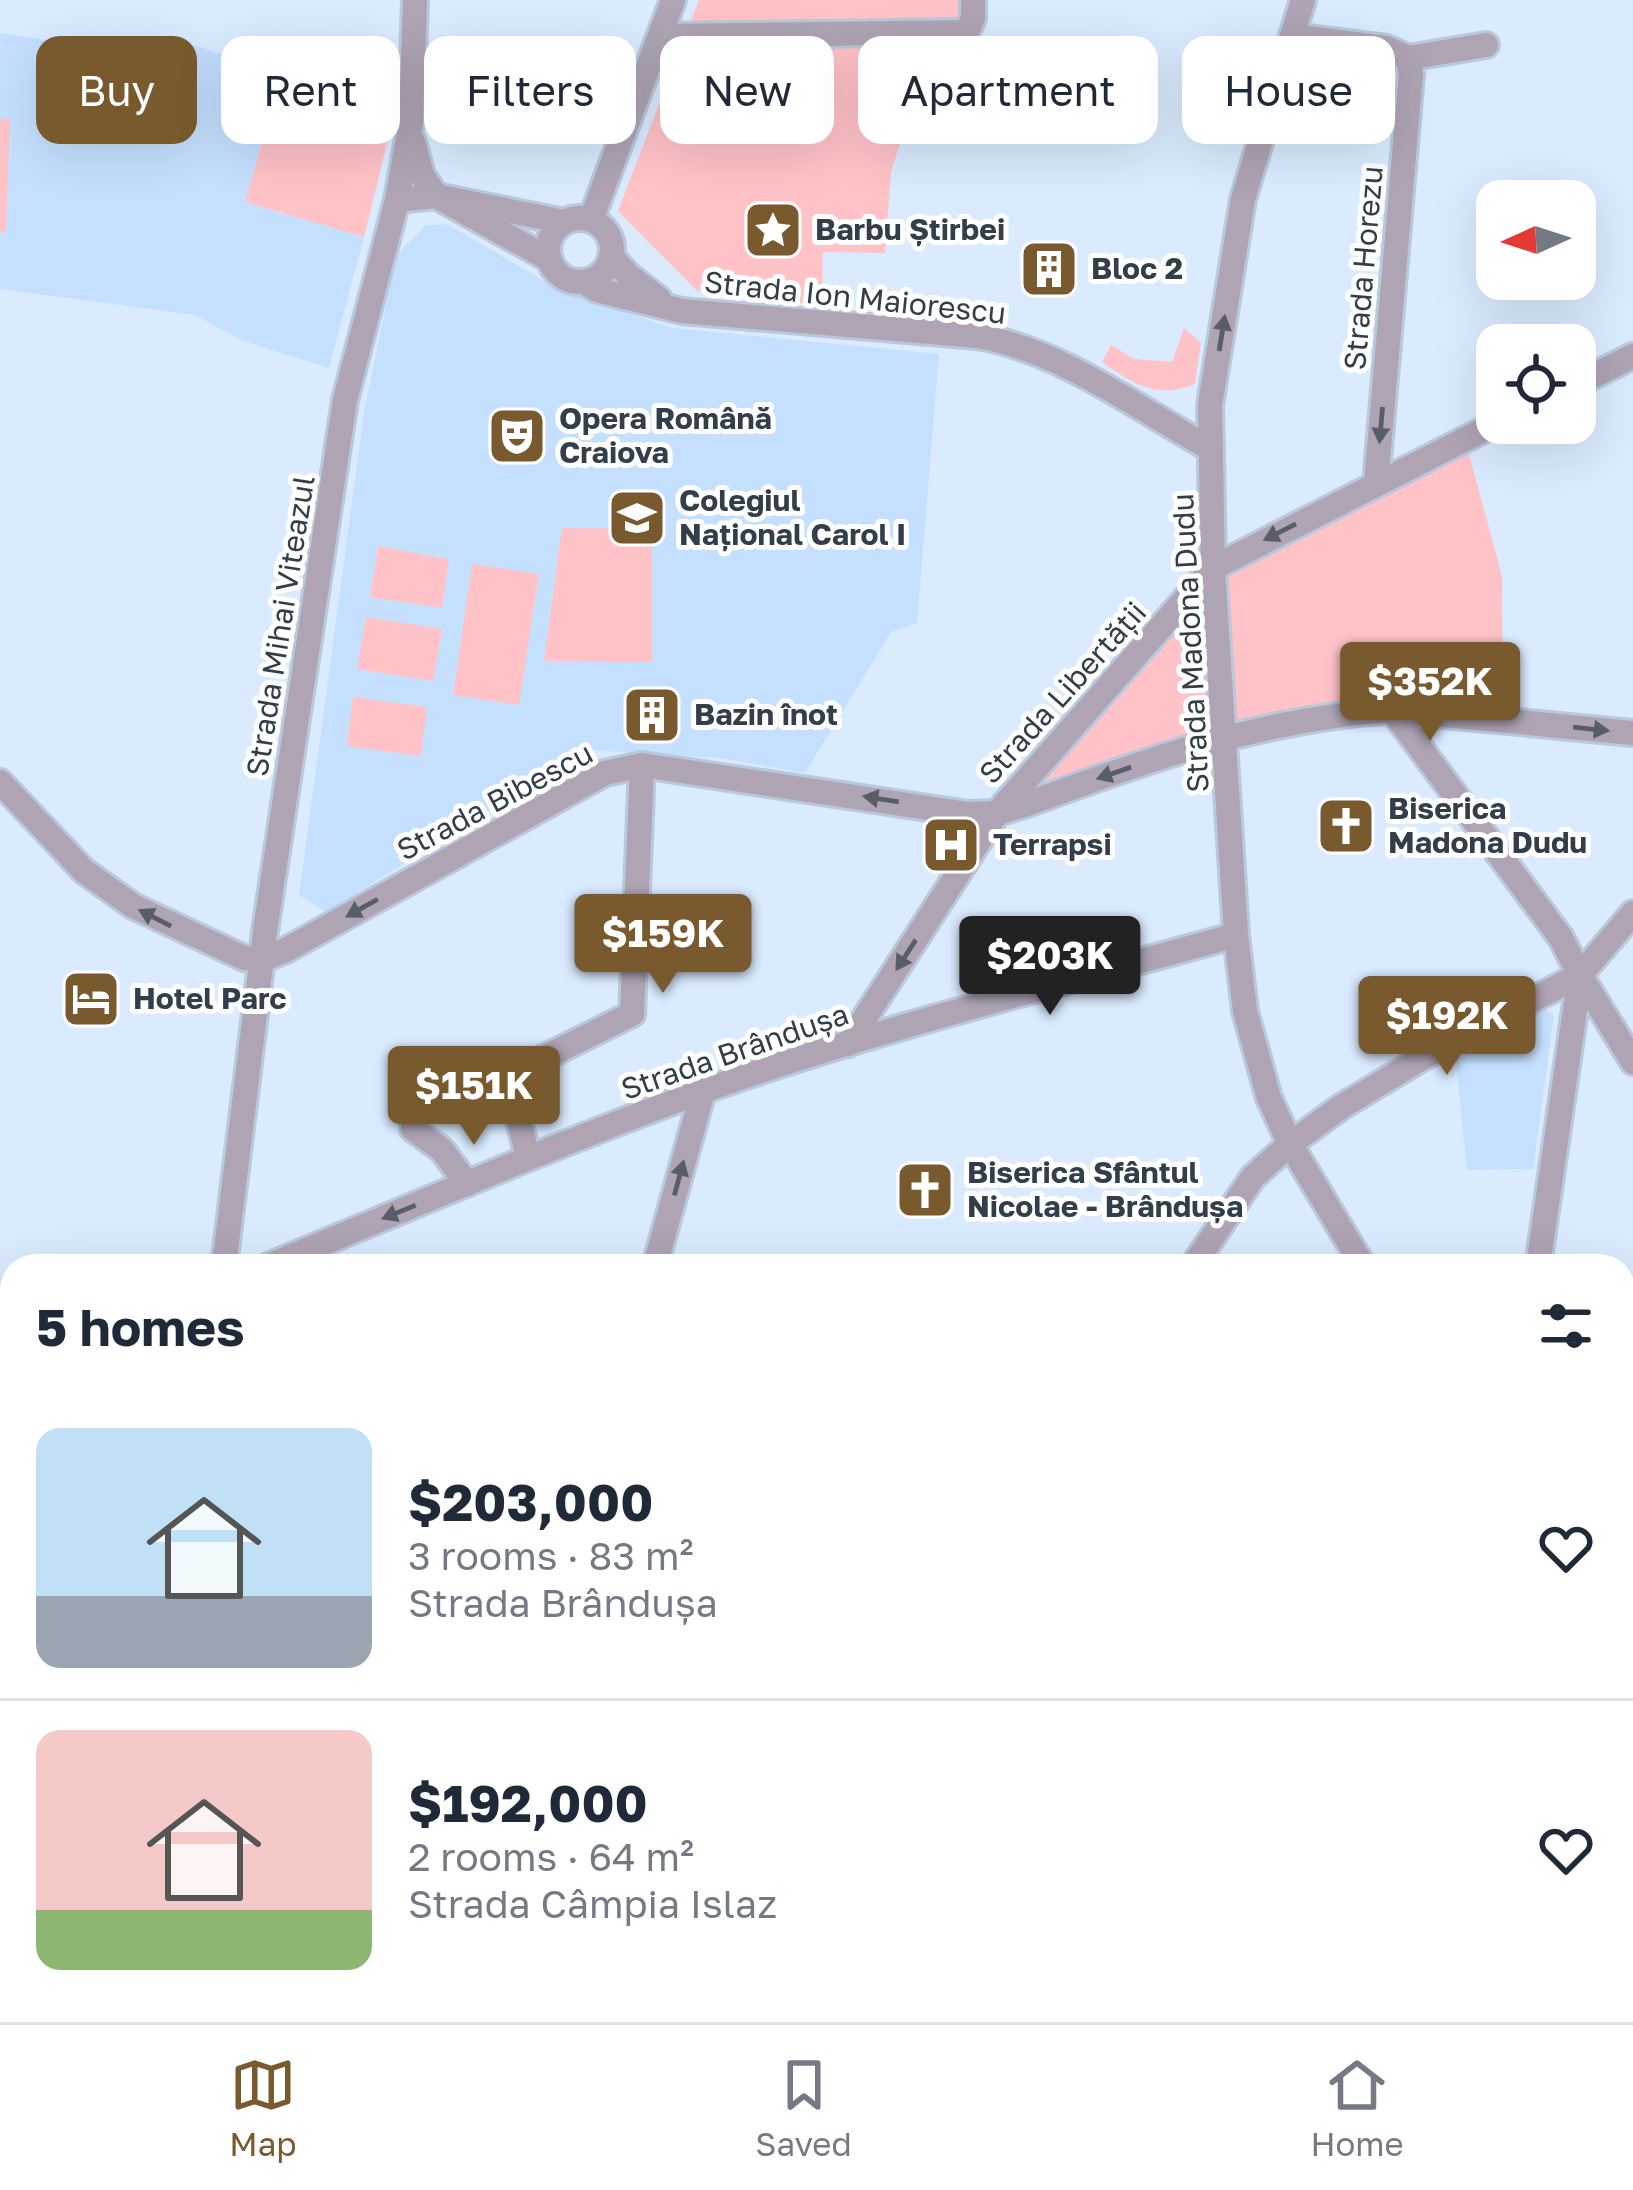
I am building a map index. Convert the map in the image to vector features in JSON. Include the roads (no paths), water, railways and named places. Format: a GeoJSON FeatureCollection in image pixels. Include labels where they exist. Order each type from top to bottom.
{"type":"FeatureCollection","features":[{"type":"Feature","properties":{"kind":"street","name":"Strada Mihai Viteazul"},"geometry":{"type":"LineString","coordinates":[[226,1254],[263,959],[345,400],[397,200],[411,122],[416,0]]}},
{"type":"Feature","properties":{"kind":"street"},"geometry":{"type":"LineString","coordinates":[[591,220],[673,0]]}},
{"type":"Feature","properties":{"kind":"street"},"geometry":{"type":"LineString","coordinates":[[660,36],[967,32],[973,0]]}},
{"type":"Feature","properties":{"kind":"street","name":"Strada Madona Dudu"},"geometry":{"type":"LineString","coordinates":[[1292,36],[1303,0]]}},
{"type":"Feature","properties":{"kind":"street"},"geometry":{"type":"LineString","coordinates":[[1395,52],[1408,58],[1486,45]]}},
{"type":"Feature","properties":{"kind":"street","name":"Strada Horezu"},"geometry":{"type":"LineString","coordinates":[[1376,483],[1411,74],[1408,58]]}},
{"type":"Feature","properties":{"kind":"street"},"geometry":{"type":"LineString","coordinates":[[397,200],[436,196],[564,222],[591,220],[608,234],[611,256],[602,273],[584,282],[569,280],[549,259],[436,196],[422,175],[411,122]]}},
{"type":"Feature","properties":{"kind":"street","name":"Strada Madona Dudu"},"geometry":{"type":"LineString","coordinates":[[1260,144],[1243,199],[1210,405],[1213,568],[1236,935],[1256,1057],[1290,1144],[1356,1254]]}},
{"type":"Feature","properties":{"kind":"street"},"geometry":{"type":"LineString","coordinates":[[549,259],[550,238],[564,222]]}},
{"type":"Feature","properties":{"kind":"street","name":"Strada Ion Maiorescu"},"geometry":{"type":"LineString","coordinates":[[611,256],[649,294],[682,311]]}},
{"type":"Feature","properties":{"kind":"street","name":"Strada Ion Maiorescu"},"geometry":{"type":"LineString","coordinates":[[584,282],[597,290],[682,311],[1009,342],[1042,355],[1211,449]]}},
{"type":"Feature","properties":{"kind":"street"},"geometry":{"type":"LineString","coordinates":[[1596,374],[1633,356]]}},
{"type":"Feature","properties":{"kind":"street"},"geometry":{"type":"LineString","coordinates":[[1213,568],[1476,433]]}},
{"type":"Feature","properties":{"kind":"street","name":"Strada Libertății"},"geometry":{"type":"LineString","coordinates":[[848,1044],[997,813],[1213,568]]}},
{"type":"Feature","properties":{"kind":"street"},"geometry":{"type":"LineString","coordinates":[[1392,710],[1566,945],[1633,1062]]}},
{"type":"Feature","properties":{"kind":"street","name":"Strada Bibescu"},"geometry":{"type":"LineString","coordinates":[[263,959],[605,773],[642,765],[968,814],[997,813],[1225,735],[1354,712],[1392,710],[1633,733]]}},
{"type":"Feature","properties":{"kind":"street"},"geometry":{"type":"LineString","coordinates":[[528,1157],[511,1090],[515,1072],[632,1014],[642,765]]}},
{"type":"Feature","properties":{"kind":"street"},"geometry":{"type":"LineString","coordinates":[[0,782],[84,871],[133,906],[229,953],[263,959]]}},
{"type":"Feature","properties":{"kind":"street"},"geometry":{"type":"LineString","coordinates":[[1201,1254],[1252,1177],[1290,1144],[1434,1051],[1580,975],[1633,913]]}},
{"type":"Feature","properties":{"kind":"street","name":"Strada Brândușa"},"geometry":{"type":"LineString","coordinates":[[297,1254],[528,1157],[703,1091],[848,1044],[1236,935]]}},
{"type":"Feature","properties":{"kind":"street"},"geometry":{"type":"LineString","coordinates":[[1540,1254],[1580,975]]}},
{"type":"Feature","properties":{"kind":"street"},"geometry":{"type":"LineString","coordinates":[[659,1254],[703,1091]]}},
{"type":"Feature","properties":{"kind":"street"},"geometry":{"type":"LineString","coordinates":[[413,1108],[413,1129],[442,1150],[467,1184]]}},
{"type":"Feature","properties":{"kind":"place","name":"Barbu Știrbei"},"geometry":{"type":"Point","coordinates":[773,230]}},
{"type":"Feature","properties":{"kind":"place","name":"Bloc 2"},"geometry":{"type":"Point","coordinates":[1049,269]}},
{"type":"Feature","properties":{"kind":"place","name":"Opera Română Craiova"},"geometry":{"type":"Point","coordinates":[517,436]}},
{"type":"Feature","properties":{"kind":"place","name":"Colegiul Național Carol I"},"geometry":{"type":"Point","coordinates":[637,518]}},
{"type":"Feature","properties":{"kind":"place","name":"Bazin înot"},"geometry":{"type":"Point","coordinates":[652,715]}},
{"type":"Feature","properties":{"kind":"place","name":"Biserica Madona Dudu"},"geometry":{"type":"Point","coordinates":[1346,826]}},
{"type":"Feature","properties":{"kind":"place","name":"Terrapsi"},"geometry":{"type":"Point","coordinates":[951,845]}},
{"type":"Feature","properties":{"kind":"place","name":"Hotel Parc"},"geometry":{"type":"Point","coordinates":[91,999]}},
{"type":"Feature","properties":{"kind":"place","name":"Biserica Sfântul Nicolae - Brândușa"},"geometry":{"type":"Point","coordinates":[925,1190]}}]}
